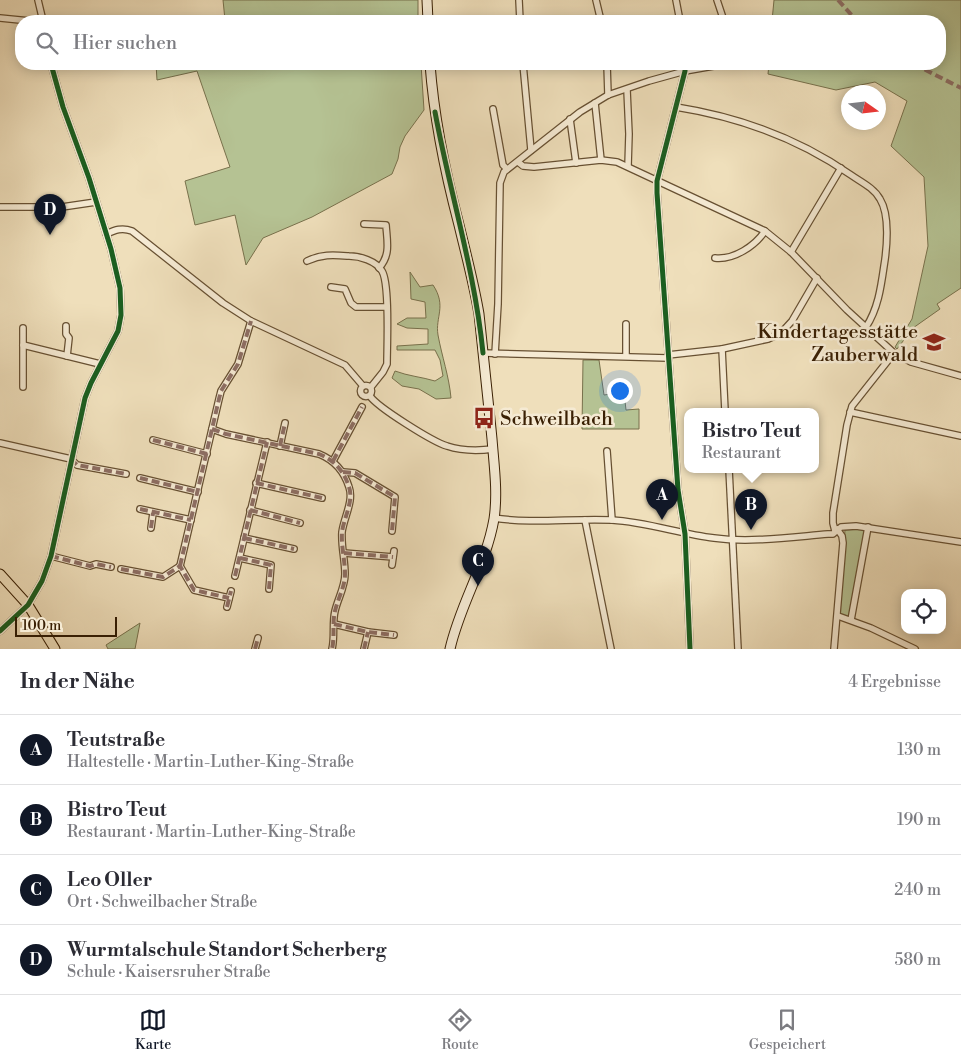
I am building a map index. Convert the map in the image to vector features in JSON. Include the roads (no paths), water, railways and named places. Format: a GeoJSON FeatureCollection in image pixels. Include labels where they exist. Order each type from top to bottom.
{"type":"FeatureCollection","features":[{"type":"Feature","properties":{"kind":"main road"},"geometry":{"type":"LineString","coordinates":[[428,0],[428,15]]}},
{"type":"Feature","properties":{"kind":"main road"},"geometry":{"type":"LineString","coordinates":[[431,70],[440,140],[479,314],[496,484],[494,518],[490,537],[475,582],[452,636],[450,649]]}},
{"type":"Feature","properties":{"kind":"main road"},"geometry":{"type":"LineString","coordinates":[[0,574],[28,604],[55,649]]}},
{"type":"Feature","properties":{"kind":"street"},"geometry":{"type":"LineString","coordinates":[[38,0],[42,15]]}},
{"type":"Feature","properties":{"kind":"street"},"geometry":{"type":"LineString","coordinates":[[519,0],[520,15]]}},
{"type":"Feature","properties":{"kind":"street"},"geometry":{"type":"LineString","coordinates":[[596,0],[600,15]]}},
{"type":"Feature","properties":{"kind":"street"},"geometry":{"type":"LineString","coordinates":[[676,0],[679,15]]}},
{"type":"Feature","properties":{"kind":"street"},"geometry":{"type":"LineString","coordinates":[[717,0],[722,15]]}},
{"type":"Feature","properties":{"kind":"street"},"geometry":{"type":"LineString","coordinates":[[0,18],[15,20]]}},
{"type":"Feature","properties":{"kind":"street"},"geometry":{"type":"LineString","coordinates":[[0,631],[28,604],[42,581],[51,556],[85,398],[100,364],[118,331],[121,315],[117,270],[96,202],[62,107],[53,70]]}},
{"type":"Feature","properties":{"kind":"street"},"geometry":{"type":"LineString","coordinates":[[524,70],[531,150]]}},
{"type":"Feature","properties":{"kind":"street"},"geometry":{"type":"LineString","coordinates":[[607,70],[608,95]]}},
{"type":"Feature","properties":{"kind":"street"},"geometry":{"type":"LineString","coordinates":[[495,354],[501,177],[507,169],[570,120],[608,95],[649,81],[691,70]]}},
{"type":"Feature","properties":{"kind":"street"},"geometry":{"type":"LineString","coordinates":[[685,71],[657,181],[658,226],[678,490],[685,534],[690,649]]}},
{"type":"Feature","properties":{"kind":"street"},"geometry":{"type":"LineString","coordinates":[[627,90],[628,166]]}},
{"type":"Feature","properties":{"kind":"street"},"geometry":{"type":"LineString","coordinates":[[595,103],[601,160]]}},
{"type":"Feature","properties":{"kind":"street"},"geometry":{"type":"LineString","coordinates":[[676,107],[733,119],[774,132],[811,150],[841,168],[870,188],[880,198],[884,209],[886,235],[882,284],[875,312],[866,327]]}},
{"type":"Feature","properties":{"kind":"street"},"geometry":{"type":"LineString","coordinates":[[493,109],[504,165],[507,169]]}},
{"type":"Feature","properties":{"kind":"street"},"geometry":{"type":"LineString","coordinates":[[570,120],[576,164]]}},
{"type":"Feature","properties":{"kind":"street"},"geometry":{"type":"LineString","coordinates":[[518,162],[523,166],[534,167],[601,160],[617,162],[765,231],[791,252],[847,310],[894,353],[912,362],[961,376]]}},
{"type":"Feature","properties":{"kind":"street"},"geometry":{"type":"LineString","coordinates":[[791,252],[841,168]]}},
{"type":"Feature","properties":{"kind":"street"},"geometry":{"type":"LineString","coordinates":[[0,207],[62,207],[96,202]]}},
{"type":"Feature","properties":{"kind":"street"},"geometry":{"type":"LineString","coordinates":[[364,224],[386,225],[388,254],[379,268]]}},
{"type":"Feature","properties":{"kind":"street"},"geometry":{"type":"LineString","coordinates":[[106,234],[116,230],[126,229],[132,231],[223,303],[251,321],[345,365],[363,386],[367,385],[370,387]]}},
{"type":"Feature","properties":{"kind":"street"},"geometry":{"type":"LineString","coordinates":[[715,258],[722,259],[750,247],[760,239],[765,231]]}},
{"type":"Feature","properties":{"kind":"street"},"geometry":{"type":"LineString","coordinates":[[307,261],[320,255],[356,256],[365,259],[379,268],[384,277],[387,364],[383,372],[370,387]]}},
{"type":"Feature","properties":{"kind":"street"},"geometry":{"type":"LineString","coordinates":[[483,353],[668,357],[722,349],[768,339],[781,333],[792,320],[817,278]]}},
{"type":"Feature","properties":{"kind":"street"},"geometry":{"type":"LineString","coordinates":[[331,287],[345,289],[351,303],[356,307],[386,307]]}},
{"type":"Feature","properties":{"kind":"street"},"geometry":{"type":"LineString","coordinates":[[121,569],[163,577],[180,566],[221,391],[238,364],[251,321]]}},
{"type":"Feature","properties":{"kind":"street"},"geometry":{"type":"LineString","coordinates":[[626,324],[626,356]]}},
{"type":"Feature","properties":{"kind":"street"},"geometry":{"type":"LineString","coordinates":[[66,326],[66,334],[69,338],[67,356]]}},
{"type":"Feature","properties":{"kind":"street"},"geometry":{"type":"LineString","coordinates":[[23,328],[23,387]]}},
{"type":"Feature","properties":{"kind":"street"},"geometry":{"type":"LineString","coordinates":[[23,345],[100,364]]}},
{"type":"Feature","properties":{"kind":"street"},"geometry":{"type":"LineString","coordinates":[[722,349],[725,408]]}},
{"type":"Feature","properties":{"kind":"street"},"geometry":{"type":"LineString","coordinates":[[834,649],[838,616],[842,536],[833,524],[833,513],[850,412],[858,397],[894,353]]}},
{"type":"Feature","properties":{"kind":"street"},"geometry":{"type":"LineString","coordinates":[[363,386],[361,394],[366,397],[370,396],[379,406],[446,446],[470,451],[493,449]]}},
{"type":"Feature","properties":{"kind":"street"},"geometry":{"type":"LineString","coordinates":[[370,387],[372,391],[370,396]]}},
{"type":"Feature","properties":{"kind":"street"},"geometry":{"type":"LineString","coordinates":[[333,461],[362,407]]}},
{"type":"Feature","properties":{"kind":"street"},"geometry":{"type":"LineString","coordinates":[[850,412],[961,436]]}},
{"type":"Feature","properties":{"kind":"street"},"geometry":{"type":"LineString","coordinates":[[280,446],[285,423]]}},
{"type":"Feature","properties":{"kind":"street"},"geometry":{"type":"LineString","coordinates":[[212,429],[226,434],[319,454],[333,461],[343,472],[350,493],[341,545],[344,553],[344,585],[335,609],[332,649]]}},
{"type":"Feature","properties":{"kind":"street"},"geometry":{"type":"LineString","coordinates":[[154,440],[207,454]]}},
{"type":"Feature","properties":{"kind":"street"},"geometry":{"type":"LineString","coordinates":[[235,576],[266,442]]}},
{"type":"Feature","properties":{"kind":"street"},"geometry":{"type":"LineString","coordinates":[[0,443],[71,459],[77,465],[126,474]]}},
{"type":"Feature","properties":{"kind":"street"},"geometry":{"type":"LineString","coordinates":[[607,451],[612,520]]}},
{"type":"Feature","properties":{"kind":"street"},"geometry":{"type":"LineString","coordinates":[[343,472],[355,473],[395,497],[392,531]]}},
{"type":"Feature","properties":{"kind":"street"},"geometry":{"type":"LineString","coordinates":[[728,473],[738,649]]}},
{"type":"Feature","properties":{"kind":"street"},"geometry":{"type":"LineString","coordinates":[[140,478],[198,492]]}},
{"type":"Feature","properties":{"kind":"street"},"geometry":{"type":"LineString","coordinates":[[256,483],[322,498]]}},
{"type":"Feature","properties":{"kind":"street"},"geometry":{"type":"LineString","coordinates":[[140,509],[191,520]]}},
{"type":"Feature","properties":{"kind":"street"},"geometry":{"type":"LineString","coordinates":[[250,510],[300,523]]}},
{"type":"Feature","properties":{"kind":"street"},"geometry":{"type":"LineString","coordinates":[[150,528],[153,512]]}},
{"type":"Feature","properties":{"kind":"street"},"geometry":{"type":"LineString","coordinates":[[494,518],[512,521],[612,520],[685,534],[733,540],[828,534],[848,527],[868,527],[961,542]]}},
{"type":"Feature","properties":{"kind":"street"},"geometry":{"type":"LineString","coordinates":[[585,520],[611,649]]}},
{"type":"Feature","properties":{"kind":"street"},"geometry":{"type":"LineString","coordinates":[[850,620],[868,527]]}},
{"type":"Feature","properties":{"kind":"street"},"geometry":{"type":"LineString","coordinates":[[244,538],[294,549]]}},
{"type":"Feature","properties":{"kind":"street"},"geometry":{"type":"LineString","coordinates":[[344,553],[394,554],[392,565]]}},
{"type":"Feature","properties":{"kind":"street"},"geometry":{"type":"LineString","coordinates":[[51,556],[90,566],[96,564],[110,567]]}},
{"type":"Feature","properties":{"kind":"street"},"geometry":{"type":"LineString","coordinates":[[240,558],[271,565],[269,590]]}},
{"type":"Feature","properties":{"kind":"street"},"geometry":{"type":"LineString","coordinates":[[180,566],[194,590],[230,598]]}},
{"type":"Feature","properties":{"kind":"street"},"geometry":{"type":"LineString","coordinates":[[227,608],[231,591]]}},
{"type":"Feature","properties":{"kind":"street"},"geometry":{"type":"LineString","coordinates":[[838,616],[871,628],[914,649]]}},
{"type":"Feature","properties":{"kind":"street"},"geometry":{"type":"LineString","coordinates":[[334,624],[368,632],[394,635]]}},
{"type":"Feature","properties":{"kind":"street"},"geometry":{"type":"LineString","coordinates":[[364,649],[368,632]]}},
{"type":"Feature","properties":{"kind":"street"},"geometry":{"type":"LineString","coordinates":[[255,649],[258,638]]}},
{"type":"Feature","properties":{"kind":"place","name":"Wurmtalschule Standort Scherberg"},"geometry":{"type":"Point","coordinates":[50,235]}},
{"type":"Feature","properties":{"kind":"place","name":"Kindertagesstätte Zauberwald"},"geometry":{"type":"Point","coordinates":[934,342]}},
{"type":"Feature","properties":{"kind":"place","name":"Schweilbach"},"geometry":{"type":"Point","coordinates":[484,418]}},
{"type":"Feature","properties":{"kind":"place","name":"Teutstraße"},"geometry":{"type":"Point","coordinates":[662,520]}},
{"type":"Feature","properties":{"kind":"place","name":"Bistro Teut"},"geometry":{"type":"Point","coordinates":[751,530]}},
{"type":"Feature","properties":{"kind":"place","name":"Leo Oller"},"geometry":{"type":"Point","coordinates":[478,586]}}]}
